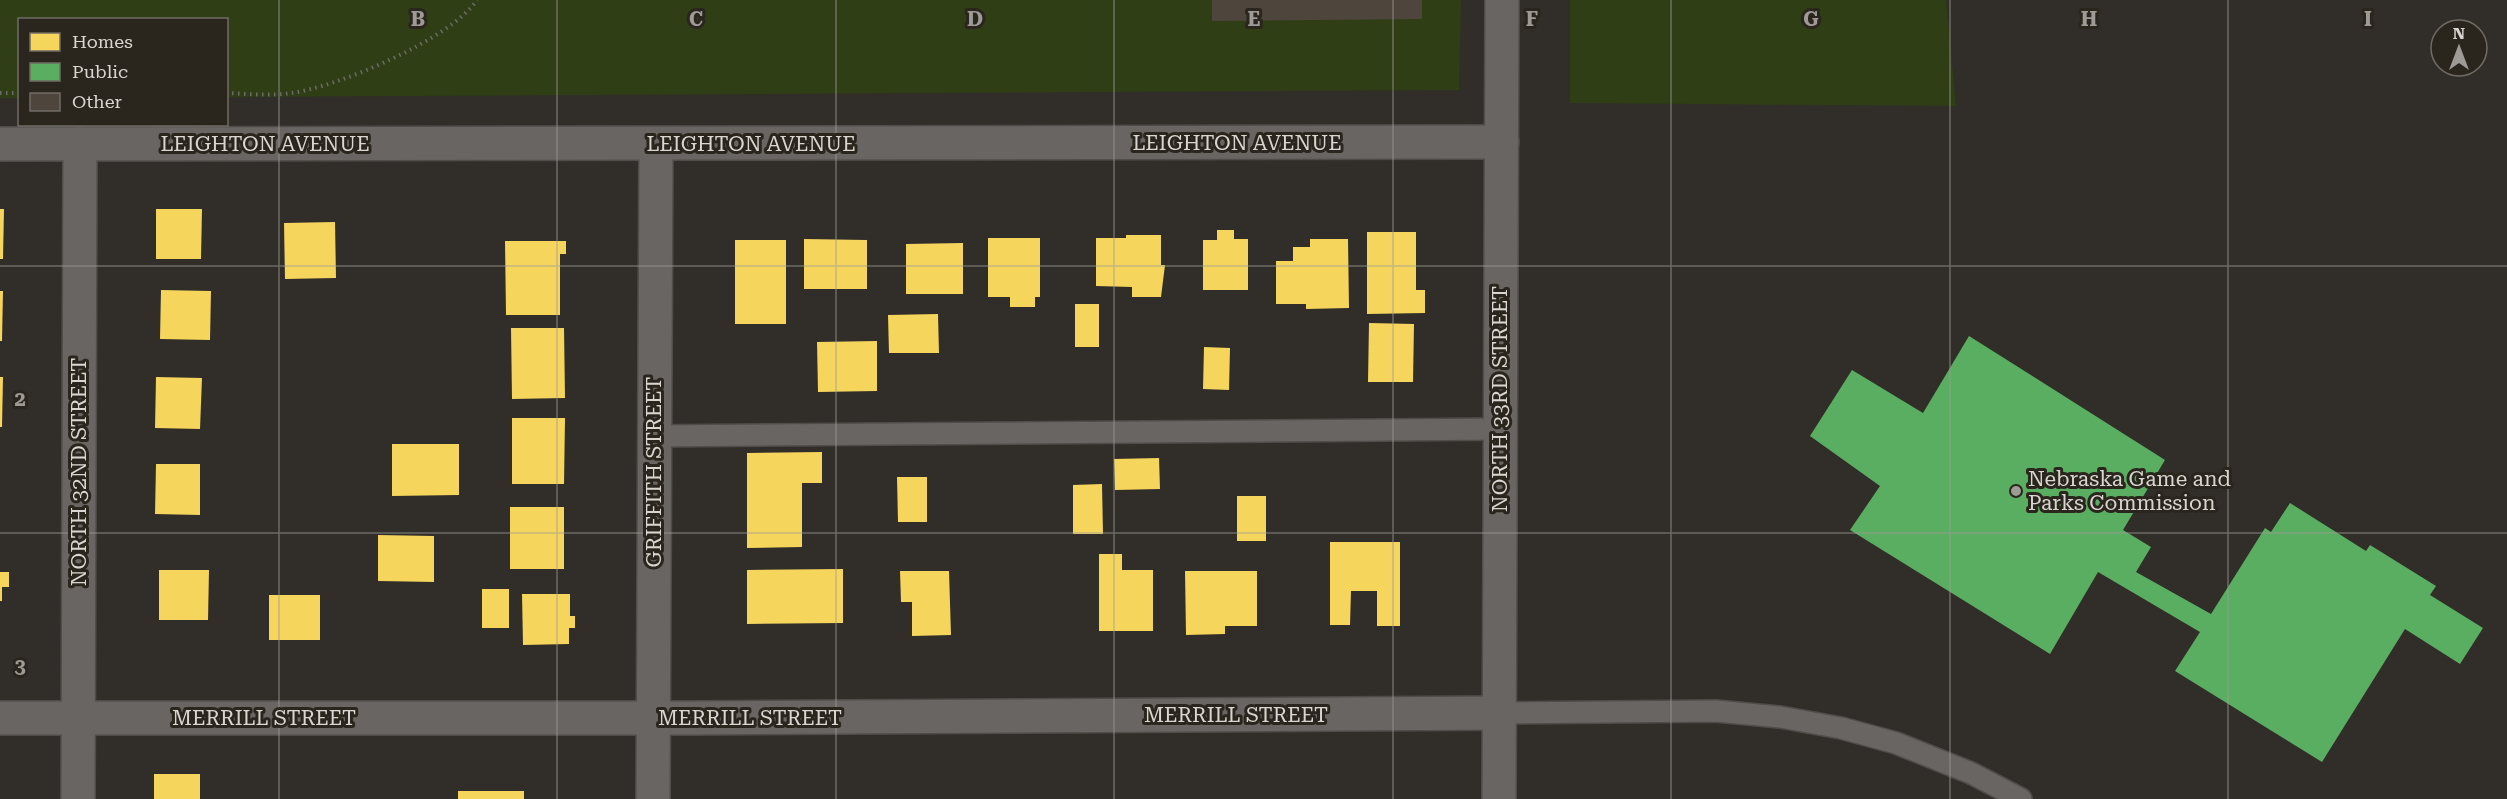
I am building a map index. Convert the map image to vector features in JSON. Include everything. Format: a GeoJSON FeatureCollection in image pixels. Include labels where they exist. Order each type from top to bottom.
{"type":"FeatureCollection","features":[{"type":"Feature","properties":{"kind":"street","name":"NORTH 33RD STREET"},"geometry":{"type":"LineString","coordinates":[[1499,799],[1502,0]]}},
{"type":"Feature","properties":{"kind":"street","name":"LEIGHTON AVENUE"},"geometry":{"type":"LineString","coordinates":[[0,144],[656,145],[1502,142]]}},
{"type":"Feature","properties":{"kind":"street","name":"NORTH 32ND STREET"},"geometry":{"type":"LineString","coordinates":[[78,799],[80,144]]}},
{"type":"Feature","properties":{"kind":"street","name":"GRIFFITH STREET"},"geometry":{"type":"LineString","coordinates":[[653,799],[656,145]]}},
{"type":"Feature","properties":{"kind":"street","name":"MERRILL STREET"},"geometry":{"type":"LineString","coordinates":[[0,718],[653,718],[1499,713]]}},
{"type":"Feature","properties":{"kind":"lane"},"geometry":{"type":"LineString","coordinates":[[653,436],[1500,429]]}},
{"type":"Feature","properties":{"kind":"lane"},"geometry":{"type":"LineString","coordinates":[[1499,713],[1716,711],[1780,717],[1841,728],[1896,743],[1971,773],[2021,799]]}},
{"type":"Feature","properties":{"kind":"path"},"geometry":{"type":"LineString","coordinates":[[228,93],[291,93],[350,76],[403,53],[436,34],[455,21],[477,0]]}},
{"type":"Feature","properties":{"kind":"path"},"geometry":{"type":"LineString","coordinates":[[0,93],[18,93]]}},
{"type":"Feature","properties":{"kind":"green space"},"geometry":{"type":"Polygon","coordinates":[[[0,0],[1461,0],[1459,90],[228,97],[228,18],[18,18],[18,98],[0,98],[0,0]]]}},
{"type":"Feature","properties":{"kind":"green space"},"geometry":{"type":"Polygon","coordinates":[[[1570,0],[1946,0],[1956,106],[1570,103],[1570,0]]]}},
{"type":"Feature","properties":{"kind":"building: Homes"},"geometry":{"type":"Polygon","coordinates":[[[0,209],[4,209],[3,259],[0,259],[0,209]]]}},
{"type":"Feature","properties":{"kind":"building: Homes"},"geometry":{"type":"Polygon","coordinates":[[[156,209],[202,209],[201,259],[156,259],[156,209]]]}},
{"type":"Feature","properties":{"kind":"building: Homes"},"geometry":{"type":"Polygon","coordinates":[[[335,222],[336,278],[285,279],[284,223],[335,222]]]}},
{"type":"Feature","properties":{"kind":"building: Homes"},"geometry":{"type":"Polygon","coordinates":[[[1217,230],[1234,230],[1234,239],[1248,239],[1248,290],[1203,290],[1203,240],[1217,240],[1217,230]]]}},
{"type":"Feature","properties":{"kind":"building: Homes"},"geometry":{"type":"Polygon","coordinates":[[[1367,232],[1416,232],[1416,290],[1425,290],[1425,313],[1367,314],[1367,232]]]}},
{"type":"Feature","properties":{"kind":"building: Homes"},"geometry":{"type":"Polygon","coordinates":[[[1126,235],[1161,235],[1161,265],[1165,265],[1161,297],[1132,297],[1132,287],[1096,286],[1096,238],[1126,238],[1126,235]]]}},
{"type":"Feature","properties":{"kind":"building: Homes"},"geometry":{"type":"Polygon","coordinates":[[[988,238],[1040,238],[1040,297],[1035,297],[1035,307],[1010,307],[1010,297],[988,297],[988,238]]]}},
{"type":"Feature","properties":{"kind":"building: Homes"},"geometry":{"type":"Polygon","coordinates":[[[804,239],[867,240],[867,289],[804,289],[804,239]]]}},
{"type":"Feature","properties":{"kind":"building: Homes"},"geometry":{"type":"Polygon","coordinates":[[[1310,239],[1348,239],[1349,308],[1306,309],[1306,304],[1276,304],[1276,261],[1293,261],[1293,247],[1310,247],[1310,239]]]}},
{"type":"Feature","properties":{"kind":"building: Homes"},"geometry":{"type":"Polygon","coordinates":[[[735,240],[786,240],[786,324],[735,324],[735,240]]]}},
{"type":"Feature","properties":{"kind":"building: Homes"},"geometry":{"type":"Polygon","coordinates":[[[505,241],[566,241],[566,254],[560,254],[560,315],[506,315],[505,241]]]}},
{"type":"Feature","properties":{"kind":"building: Homes"},"geometry":{"type":"Polygon","coordinates":[[[963,243],[963,294],[906,294],[906,244],[963,243]]]}},
{"type":"Feature","properties":{"kind":"building: Homes"},"geometry":{"type":"Polygon","coordinates":[[[161,290],[211,291],[210,340],[160,339],[161,290]]]}},
{"type":"Feature","properties":{"kind":"building: Homes"},"geometry":{"type":"Polygon","coordinates":[[[0,291],[3,291],[2,341],[0,341],[0,291]]]}},
{"type":"Feature","properties":{"kind":"building: Homes"},"geometry":{"type":"Polygon","coordinates":[[[1075,304],[1099,304],[1099,347],[1075,347],[1075,304]]]}},
{"type":"Feature","properties":{"kind":"building: Homes"},"geometry":{"type":"Polygon","coordinates":[[[938,314],[939,353],[889,353],[888,315],[938,314]]]}},
{"type":"Feature","properties":{"kind":"building: Homes"},"geometry":{"type":"Polygon","coordinates":[[[1369,323],[1414,324],[1413,382],[1368,382],[1369,323]]]}},
{"type":"Feature","properties":{"kind":"building: Homes"},"geometry":{"type":"Polygon","coordinates":[[[511,328],[564,328],[565,398],[512,399],[511,328]]]}},
{"type":"Feature","properties":{"kind":"building: Homes"},"geometry":{"type":"Polygon","coordinates":[[[877,341],[877,391],[818,392],[817,342],[877,341]]]}},
{"type":"Feature","properties":{"kind":"building: Homes"},"geometry":{"type":"Polygon","coordinates":[[[1204,347],[1230,348],[1229,390],[1203,389],[1204,347]]]}},
{"type":"Feature","properties":{"kind":"building: Homes"},"geometry":{"type":"Polygon","coordinates":[[[0,377],[3,377],[2,427],[0,427],[0,377]]]}},
{"type":"Feature","properties":{"kind":"building: Homes"},"geometry":{"type":"Polygon","coordinates":[[[156,377],[202,378],[200,429],[155,428],[156,377]]]}},
{"type":"Feature","properties":{"kind":"building: Homes"},"geometry":{"type":"Polygon","coordinates":[[[512,418],[565,418],[564,484],[512,484],[512,418]]]}},
{"type":"Feature","properties":{"kind":"building: Homes"},"geometry":{"type":"Polygon","coordinates":[[[392,444],[459,444],[459,495],[392,496],[392,444]]]}},
{"type":"Feature","properties":{"kind":"building: Homes"},"geometry":{"type":"Polygon","coordinates":[[[822,452],[822,483],[802,483],[802,547],[747,548],[747,453],[822,452]]]}},
{"type":"Feature","properties":{"kind":"building: Homes"},"geometry":{"type":"Polygon","coordinates":[[[1159,458],[1160,489],[1115,490],[1114,459],[1159,458]]]}},
{"type":"Feature","properties":{"kind":"building: Homes"},"geometry":{"type":"Polygon","coordinates":[[[156,464],[200,464],[200,515],[155,514],[156,464]]]}},
{"type":"Feature","properties":{"kind":"building: Homes"},"geometry":{"type":"Polygon","coordinates":[[[897,477],[927,477],[927,522],[898,522],[897,477]]]}},
{"type":"Feature","properties":{"kind":"building: Homes"},"geometry":{"type":"Polygon","coordinates":[[[1102,484],[1103,534],[1073,534],[1073,485],[1102,484]]]}},
{"type":"Feature","properties":{"kind":"building: Homes"},"geometry":{"type":"Polygon","coordinates":[[[1237,496],[1266,496],[1266,541],[1237,541],[1237,496]]]}},
{"type":"Feature","properties":{"kind":"building: Homes"},"geometry":{"type":"Polygon","coordinates":[[[510,507],[564,507],[564,569],[510,569],[510,507]]]}},
{"type":"Feature","properties":{"kind":"building: Homes"},"geometry":{"type":"Polygon","coordinates":[[[378,535],[434,536],[434,582],[378,581],[378,535]]]}},
{"type":"Feature","properties":{"kind":"building: Homes"},"geometry":{"type":"Polygon","coordinates":[[[1330,542],[1400,542],[1400,626],[1377,626],[1377,591],[1351,591],[1350,625],[1330,625],[1330,542]]]}},
{"type":"Feature","properties":{"kind":"building: Homes"},"geometry":{"type":"Polygon","coordinates":[[[1099,554],[1122,554],[1122,570],[1153,570],[1153,631],[1099,631],[1099,554]]]}},
{"type":"Feature","properties":{"kind":"building: Homes"},"geometry":{"type":"Polygon","coordinates":[[[843,569],[843,623],[747,624],[747,570],[843,569]]]}},
{"type":"Feature","properties":{"kind":"building: Homes"},"geometry":{"type":"Polygon","coordinates":[[[159,570],[209,570],[208,620],[159,620],[159,570]]]}},
{"type":"Feature","properties":{"kind":"building: Homes"},"geometry":{"type":"Polygon","coordinates":[[[900,571],[949,571],[951,635],[912,636],[912,602],[901,602],[900,571]]]}},
{"type":"Feature","properties":{"kind":"building: Homes"},"geometry":{"type":"Polygon","coordinates":[[[1185,571],[1257,571],[1257,626],[1225,626],[1225,634],[1186,635],[1185,571]]]}},
{"type":"Feature","properties":{"kind":"building: Homes"},"geometry":{"type":"Polygon","coordinates":[[[0,572],[9,572],[9,587],[2,587],[2,601],[0,601],[0,572]]]}},
{"type":"Feature","properties":{"kind":"building: Homes"},"geometry":{"type":"Polygon","coordinates":[[[482,589],[509,589],[509,628],[482,628],[482,589]]]}},
{"type":"Feature","properties":{"kind":"building: Homes"},"geometry":{"type":"Polygon","coordinates":[[[522,594],[570,594],[570,616],[575,616],[575,628],[569,628],[569,644],[523,645],[522,594]]]}},
{"type":"Feature","properties":{"kind":"building: Homes"},"geometry":{"type":"Polygon","coordinates":[[[269,595],[320,595],[320,640],[269,640],[269,595]]]}},
{"type":"Feature","properties":{"kind":"building: Homes"},"geometry":{"type":"Polygon","coordinates":[[[154,774],[200,774],[200,799],[154,799],[154,774]]]}},
{"type":"Feature","properties":{"kind":"building: Homes"},"geometry":{"type":"Polygon","coordinates":[[[458,791],[524,791],[524,799],[458,799],[458,791]]]}},
{"type":"Feature","properties":{"kind":"building: Public"},"geometry":{"type":"Polygon","coordinates":[[[1969,336],[2165,460],[2123,530],[2151,547],[2136,572],[2211,614],[2265,528],[2271,532],[2290,503],[2366,551],[2370,545],[2436,586],[2430,595],[2483,628],[2460,664],[2405,629],[2322,762],[2175,671],[2200,632],[2098,572],[2050,654],[1850,530],[1880,486],[1810,436],[1852,370],[1923,413],[1969,336]]]}},
{"type":"Feature","properties":{"kind":"building: Other"},"geometry":{"type":"Polygon","coordinates":[[[1212,0],[1422,0],[1422,19],[1212,21],[1212,0]]]}},
{"type":"Feature","properties":{"kind":"place","name":"Nebraska Game and Parks Commission"},"geometry":{"type":"Point","coordinates":[2016,491]}}]}
